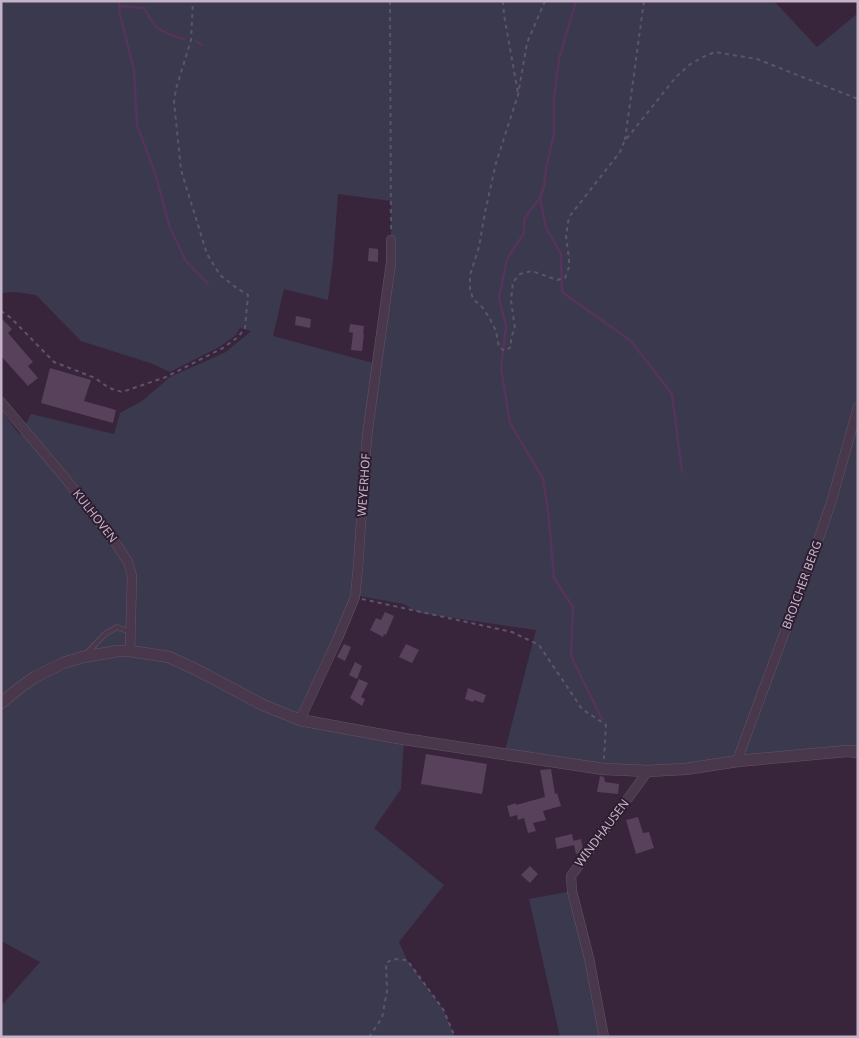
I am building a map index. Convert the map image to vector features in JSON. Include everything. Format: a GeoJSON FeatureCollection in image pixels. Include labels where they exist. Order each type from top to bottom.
{"type":"FeatureCollection","features":[{"type":"Feature","properties":{"kind":"street","name":"WEYERHOF"},"geometry":{"type":"LineString","coordinates":[[300,720],[355,597],[367,436],[390,271],[391,240]]}},
{"type":"Feature","properties":{"kind":"street","name":"KULHOVEN"},"geometry":{"type":"LineString","coordinates":[[1,402],[65,478],[115,542],[128,562],[132,576],[130,652]]}},
{"type":"Feature","properties":{"kind":"street","name":"BROICHER BERG"},"geometry":{"type":"LineString","coordinates":[[738,761],[831,503],[858,407]]}},
{"type":"Feature","properties":{"kind":"street"},"geometry":{"type":"LineString","coordinates":[[1,702],[35,677],[63,663],[83,657],[130,652],[168,657],[263,705],[300,720],[404,739],[603,769],[648,771],[686,769],[738,761],[847,750],[858,752]]}},
{"type":"Feature","properties":{"kind":"street","name":"WINDHAUSEN"},"geometry":{"type":"LineString","coordinates":[[604,1037],[589,958],[572,891],[571,876],[648,771]]}},
{"type":"Feature","properties":{"kind":"lane"},"geometry":{"type":"LineString","coordinates":[[83,657],[105,634],[117,627],[130,632]]}},
{"type":"Feature","properties":{"kind":"path"},"geometry":{"type":"LineString","coordinates":[[1,311],[11,318],[54,362],[95,378],[109,388],[122,392],[166,377],[223,348],[238,337],[245,328],[248,295],[220,275],[207,254],[182,170],[174,102],[176,89],[191,40],[193,1]]}},
{"type":"Feature","properties":{"kind":"path"},"geometry":{"type":"LineString","coordinates":[[390,1],[391,240]]}},
{"type":"Feature","properties":{"kind":"path"},"geometry":{"type":"LineString","coordinates":[[503,1],[518,95]]}},
{"type":"Feature","properties":{"kind":"path"},"geometry":{"type":"LineString","coordinates":[[544,1],[527,43],[518,95],[496,163],[479,247],[470,275],[470,291],[474,300],[483,308],[490,319],[496,331],[499,347],[504,350],[511,347],[511,337],[515,329],[511,300],[513,282],[520,274],[532,271],[558,280],[565,278],[569,267],[566,236],[569,217],[620,152],[629,116],[644,1]]}},
{"type":"Feature","properties":{"kind":"path"},"geometry":{"type":"LineString","coordinates":[[624,142],[676,77],[703,56],[715,52],[757,59],[858,99]]}},
{"type":"Feature","properties":{"kind":"path"},"geometry":{"type":"LineString","coordinates":[[355,597],[512,632],[539,645],[582,709],[606,725],[603,769]]}},
{"type":"Feature","properties":{"kind":"path"},"geometry":{"type":"LineString","coordinates":[[369,1037],[382,1018],[387,991],[386,963],[393,959],[407,960],[443,1009],[455,1037]]}},
{"type":"Feature","properties":{"kind":"shaded area"},"geometry":{"type":"Polygon","coordinates":[[[1,1],[774,1],[817,47],[858,13],[858,752],[847,751],[738,761],[686,769],[648,771],[603,769],[504,754],[536,630],[419,613],[404,604],[359,596],[300,720],[242,695],[266,709],[307,725],[404,739],[401,789],[374,828],[444,885],[399,942],[407,960],[443,1009],[455,1037],[1,1037],[1,1006],[40,962],[1,941],[1,708],[20,687],[1,698],[1,410],[20,435],[31,414],[114,434],[120,413],[142,401],[170,377],[226,352],[251,331],[240,328],[236,335],[221,346],[170,372],[153,364],[81,341],[36,295],[15,292],[1,293],[1,1]],[[338,194],[328,300],[284,289],[273,336],[377,364],[391,262],[391,201],[338,194]],[[89,499],[84,509],[110,542],[121,542],[121,541],[89,499]]]}},
{"type":"Feature","properties":{"kind":"shaded area"},"geometry":{"type":"Polygon","coordinates":[[[572,891],[604,1037],[560,1037],[529,899],[572,891]]]}},
{"type":"Feature","properties":{"kind":"building"},"geometry":{"type":"Polygon","coordinates":[[[369,248],[378,249],[378,262],[368,261],[369,248]]]}},
{"type":"Feature","properties":{"kind":"building"},"geometry":{"type":"Polygon","coordinates":[[[296,316],[311,319],[310,328],[295,325],[296,316]]]}},
{"type":"Feature","properties":{"kind":"building"},"geometry":{"type":"Polygon","coordinates":[[[1,318],[12,329],[8,333],[33,362],[28,366],[38,378],[28,386],[1,356],[1,318]]]}},
{"type":"Feature","properties":{"kind":"building"},"geometry":{"type":"Polygon","coordinates":[[[350,324],[364,326],[362,351],[351,350],[353,333],[349,332],[350,324]]]}},
{"type":"Feature","properties":{"kind":"building"},"geometry":{"type":"Polygon","coordinates":[[[50,368],[91,380],[84,401],[116,410],[113,423],[41,403],[50,368]]]}},
{"type":"Feature","properties":{"kind":"building"},"geometry":{"type":"Polygon","coordinates":[[[385,612],[394,616],[386,635],[384,634],[383,637],[370,630],[376,618],[381,620],[385,612]]]}},
{"type":"Feature","properties":{"kind":"building"},"geometry":{"type":"Polygon","coordinates":[[[344,644],[351,647],[345,661],[337,657],[344,644]]]}},
{"type":"Feature","properties":{"kind":"building"},"geometry":{"type":"Polygon","coordinates":[[[406,644],[419,650],[412,663],[399,657],[406,644]]]}},
{"type":"Feature","properties":{"kind":"building"},"geometry":{"type":"Polygon","coordinates":[[[355,662],[362,666],[357,679],[349,675],[355,662]]]}},
{"type":"Feature","properties":{"kind":"building"},"geometry":{"type":"Polygon","coordinates":[[[359,679],[368,683],[361,697],[365,699],[362,706],[350,698],[359,679]]]}},
{"type":"Feature","properties":{"kind":"building"},"geometry":{"type":"Polygon","coordinates":[[[468,688],[486,695],[483,703],[465,699],[468,688]]]}},
{"type":"Feature","properties":{"kind":"building"},"geometry":{"type":"Polygon","coordinates":[[[426,754],[487,764],[482,794],[421,784],[426,754]]]}},
{"type":"Feature","properties":{"kind":"building"},"geometry":{"type":"Polygon","coordinates":[[[551,769],[555,794],[557,793],[561,806],[543,811],[546,820],[533,823],[536,831],[528,833],[524,818],[518,820],[517,815],[510,817],[507,806],[545,797],[540,770],[551,769]]]}},
{"type":"Feature","properties":{"kind":"building"},"geometry":{"type":"Polygon","coordinates":[[[600,776],[604,777],[605,782],[619,784],[618,794],[597,792],[600,776]]]}},
{"type":"Feature","properties":{"kind":"building"},"geometry":{"type":"Polygon","coordinates":[[[638,817],[643,833],[649,832],[654,848],[636,854],[626,820],[638,817]]]}},
{"type":"Feature","properties":{"kind":"building"},"geometry":{"type":"Polygon","coordinates":[[[572,834],[574,845],[557,849],[555,838],[572,834]]]}},
{"type":"Feature","properties":{"kind":"building"},"geometry":{"type":"Polygon","coordinates":[[[581,839],[583,849],[580,853],[576,854],[573,841],[581,839]]]}},
{"type":"Feature","properties":{"kind":"building"},"geometry":{"type":"Polygon","coordinates":[[[530,866],[538,874],[530,883],[521,875],[530,866]]]}},
{"type":"Feature","properties":{"kind":"waterway"},"geometry":{"type":"LineString","coordinates":[[119,1],[120,15],[134,70],[137,125],[155,173],[170,228],[186,261],[208,284]]}},
{"type":"Feature","properties":{"kind":"waterway"},"geometry":{"type":"LineString","coordinates":[[576,1],[559,59],[554,98],[554,133],[540,198],[546,228],[561,254],[562,292],[631,341],[672,394],[682,472]]}},
{"type":"Feature","properties":{"kind":"waterway"},"geometry":{"type":"LineString","coordinates":[[119,6],[144,8],[156,26],[164,32],[184,39]]}},
{"type":"Feature","properties":{"kind":"waterway"},"geometry":{"type":"LineString","coordinates":[[196,41],[202,45]]}},
{"type":"Feature","properties":{"kind":"waterway"},"geometry":{"type":"LineString","coordinates":[[540,198],[524,219],[524,233],[507,259],[499,298],[506,326],[501,368],[510,423],[543,479],[548,510],[554,578],[573,607],[571,656],[602,719]]}}]}
